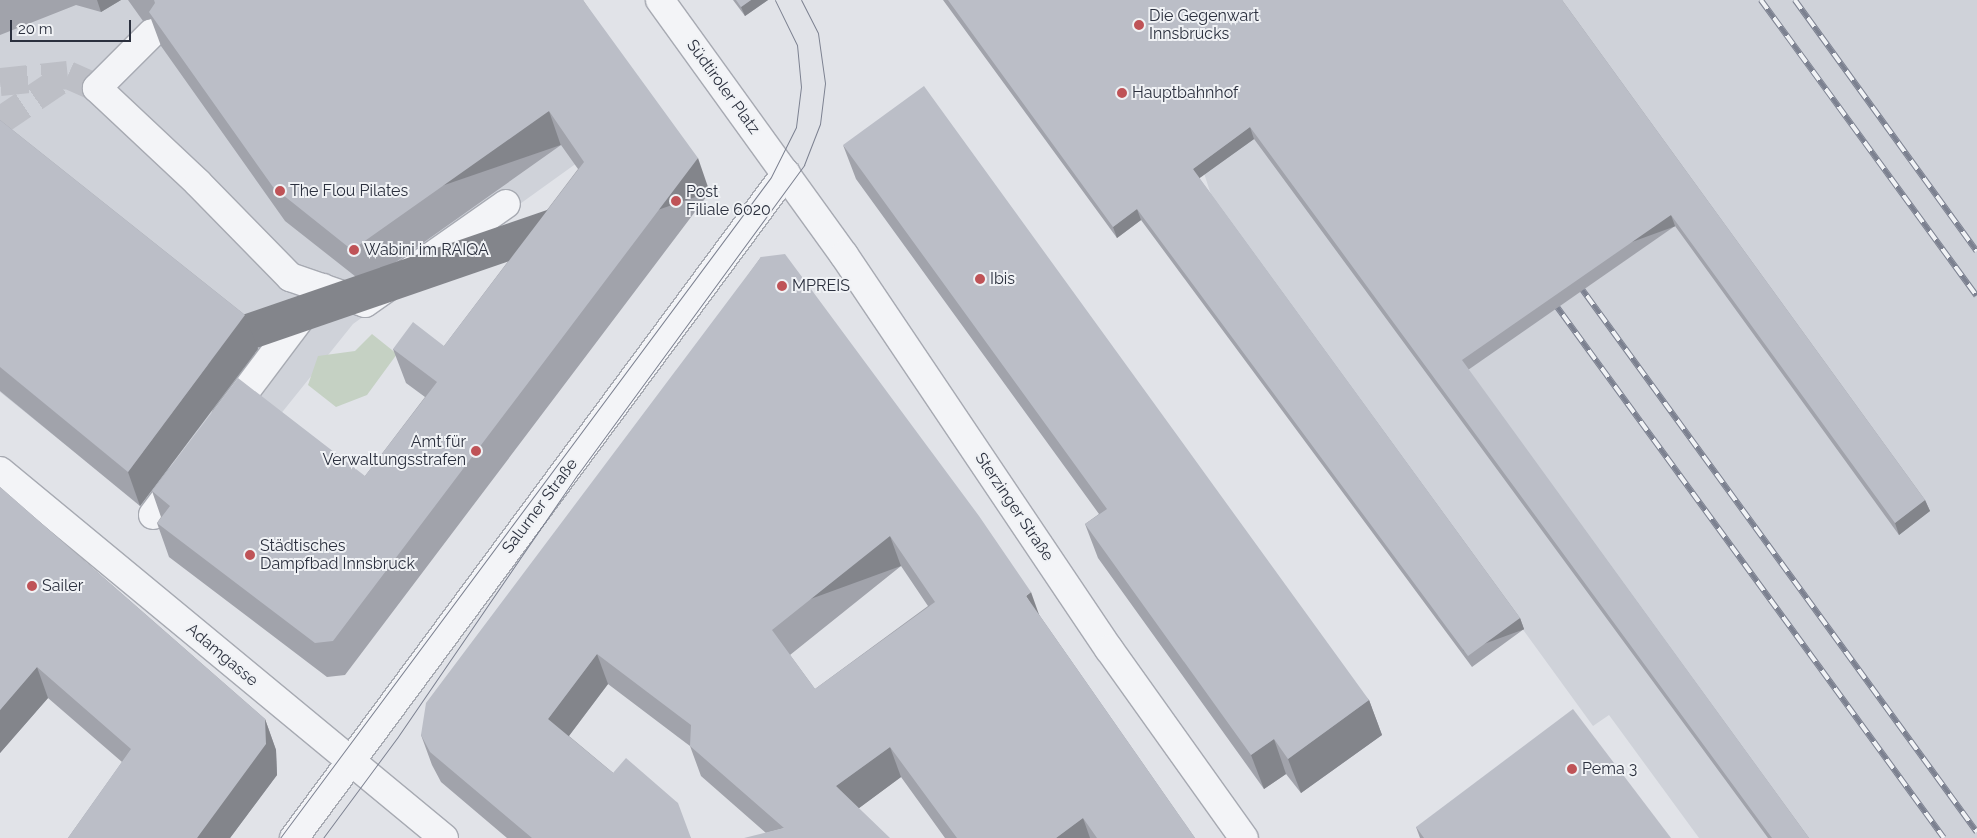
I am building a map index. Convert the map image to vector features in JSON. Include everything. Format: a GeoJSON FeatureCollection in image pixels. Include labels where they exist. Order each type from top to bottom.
{"type":"FeatureCollection","features":[{"type":"Feature","properties":{"kind":"street","name":"Südtiroler Platz"},"geometry":{"type":"LineString","coordinates":[[660,0],[786,173]]}},
{"type":"Feature","properties":{"kind":"street"},"geometry":{"type":"LineString","coordinates":[[152,33],[97,88],[198,183],[290,277],[365,303],[506,204]]}},
{"type":"Feature","properties":{"kind":"street","name":"Salurner Straße"},"geometry":{"type":"LineString","coordinates":[[294,838],[786,173]]}},
{"type":"Feature","properties":{"kind":"street","name":"Sterzinger Straße"},"geometry":{"type":"LineString","coordinates":[[786,173],[844,255],[1109,648],[1244,838]]}},
{"type":"Feature","properties":{"kind":"street"},"geometry":{"type":"LineString","coordinates":[[211,437],[323,288]]}},
{"type":"Feature","properties":{"kind":"street"},"geometry":{"type":"LineString","coordinates":[[152,515],[194,461]]}},
{"type":"Feature","properties":{"kind":"street","name":"Adamgasse"},"geometry":{"type":"LineString","coordinates":[[0,471],[444,838]]}},
{"type":"Feature","properties":{"kind":"shaded area"},"geometry":{"type":"Polygon","coordinates":[[[0,0],[574,0],[652,109],[353,324],[181,538],[0,392],[0,0]]]}},
{"type":"Feature","properties":{"kind":"shaded area"},"geometry":{"type":"Polygon","coordinates":[[[1120,0],[1977,0],[1977,838],[1699,838],[1609,715],[1593,726],[1214,204],[1202,167],[1120,0]]]}},
{"type":"Feature","properties":{"kind":"green space"},"geometry":{"type":"Polygon","coordinates":[[[372,334],[397,354],[367,395],[336,407],[308,385],[318,356],[355,351],[372,334]]]}},
{"type":"Feature","properties":{"kind":"building"},"geometry":{"type":"Polygon","coordinates":[[[154,0],[583,0],[698,158],[333,641],[315,643],[157,523],[170,506],[152,491],[238,378],[365,476],[437,382],[393,349],[413,322],[444,346],[584,162],[549,111],[352,250],[273,187],[149,12],[155,3],[154,0]]]}},
{"type":"Feature","properties":{"kind":"building"},"geometry":{"type":"Polygon","coordinates":[[[736,0],[751,0],[741,7],[736,0]]]}},
{"type":"Feature","properties":{"kind":"building"},"geometry":{"type":"Polygon","coordinates":[[[948,0],[1562,0],[1925,500],[1895,523],[1671,215],[1462,360],[1809,838],[1772,838],[1250,127],[1193,169],[1520,618],[1468,656],[1137,209],[1113,227],[948,0]]]}},
{"type":"Feature","properties":{"kind":"building"},"geometry":{"type":"Polygon","coordinates":[[[924,86],[1369,700],[1288,759],[1274,739],[1251,755],[1085,524],[1107,509],[843,145],[924,86]]]}},
{"type":"Feature","properties":{"kind":"building"},"geometry":{"type":"Polygon","coordinates":[[[0,120],[245,315],[128,472],[0,367],[0,120]]]}},
{"type":"Feature","properties":{"kind":"building"},"geometry":{"type":"Polygon","coordinates":[[[785,254],[979,516],[1031,592],[1026,596],[1195,838],[1097,838],[1083,818],[1056,838],[957,838],[890,747],[836,786],[890,838],[744,838],[784,828],[690,746],[691,725],[597,654],[548,719],[613,773],[626,758],[678,803],[691,838],[532,838],[430,752],[421,735],[426,703],[761,257],[785,254]],[[890,536],[772,630],[815,689],[935,602],[890,536]]]}},
{"type":"Feature","properties":{"kind":"building"},"geometry":{"type":"Polygon","coordinates":[[[0,487],[265,719],[266,744],[197,838],[68,838],[131,749],[37,667],[0,710],[0,487]]]}},
{"type":"Feature","properties":{"kind":"building","name":"Pema 3"},"geometry":{"type":"Polygon","coordinates":[[[1573,709],[1671,838],[1424,838],[1416,827],[1573,709]]]}},
{"type":"Feature","properties":{"kind":"tunnel"},"geometry":{"type":"LineString","coordinates":[[0,82],[68,75],[97,88]]}},
{"type":"Feature","properties":{"kind":"tunnel"},"geometry":{"type":"LineString","coordinates":[[0,121],[65,77]]}},
{"type":"Feature","properties":{"kind":"tram line"},"geometry":{"type":"LineString","coordinates":[[280,838],[771,177],[796,127],[801,87],[797,45],[775,0]]}},
{"type":"Feature","properties":{"kind":"tram line"},"geometry":{"type":"LineString","coordinates":[[323,838],[397,738],[578,474],[804,165],[820,124],[825,83],[818,33],[801,0]]}},
{"type":"Feature","properties":{"kind":"railway"},"geometry":{"type":"LineString","coordinates":[[1761,0],[1977,296]]}},
{"type":"Feature","properties":{"kind":"railway"},"geometry":{"type":"LineString","coordinates":[[1795,0],[1977,251]]}},
{"type":"Feature","properties":{"kind":"railway"},"geometry":{"type":"LineString","coordinates":[[1574,278],[1977,832]]}},
{"type":"Feature","properties":{"kind":"railway"},"geometry":{"type":"LineString","coordinates":[[1550,297],[1944,838]]}},
{"type":"Feature","properties":{"kind":"place","name":"Die Gegenwart Innsbrucks"},"geometry":{"type":"Point","coordinates":[1139,25]}},
{"type":"Feature","properties":{"kind":"place","name":"Hauptbahnhof"},"geometry":{"type":"Point","coordinates":[1122,93]}},
{"type":"Feature","properties":{"kind":"place","name":"The Flou Pilates"},"geometry":{"type":"Point","coordinates":[280,191]}},
{"type":"Feature","properties":{"kind":"place","name":"Post Filiale 6020"},"geometry":{"type":"Point","coordinates":[676,201]}},
{"type":"Feature","properties":{"kind":"place","name":"Wabini im RAIQA"},"geometry":{"type":"Point","coordinates":[354,250]}},
{"type":"Feature","properties":{"kind":"place","name":"Ibis"},"geometry":{"type":"Point","coordinates":[980,279]}},
{"type":"Feature","properties":{"kind":"place","name":"MPREIS"},"geometry":{"type":"Point","coordinates":[782,286]}},
{"type":"Feature","properties":{"kind":"place","name":"Amt für Verwaltungsstrafen"},"geometry":{"type":"Point","coordinates":[476,451]}},
{"type":"Feature","properties":{"kind":"place","name":"Städtisches Dampfbad Innsbruck"},"geometry":{"type":"Point","coordinates":[250,555]}},
{"type":"Feature","properties":{"kind":"place","name":"Sailer"},"geometry":{"type":"Point","coordinates":[32,586]}},
{"type":"Feature","properties":{"kind":"place","name":"Pema 3"},"geometry":{"type":"Point","coordinates":[1572,769]}}]}
